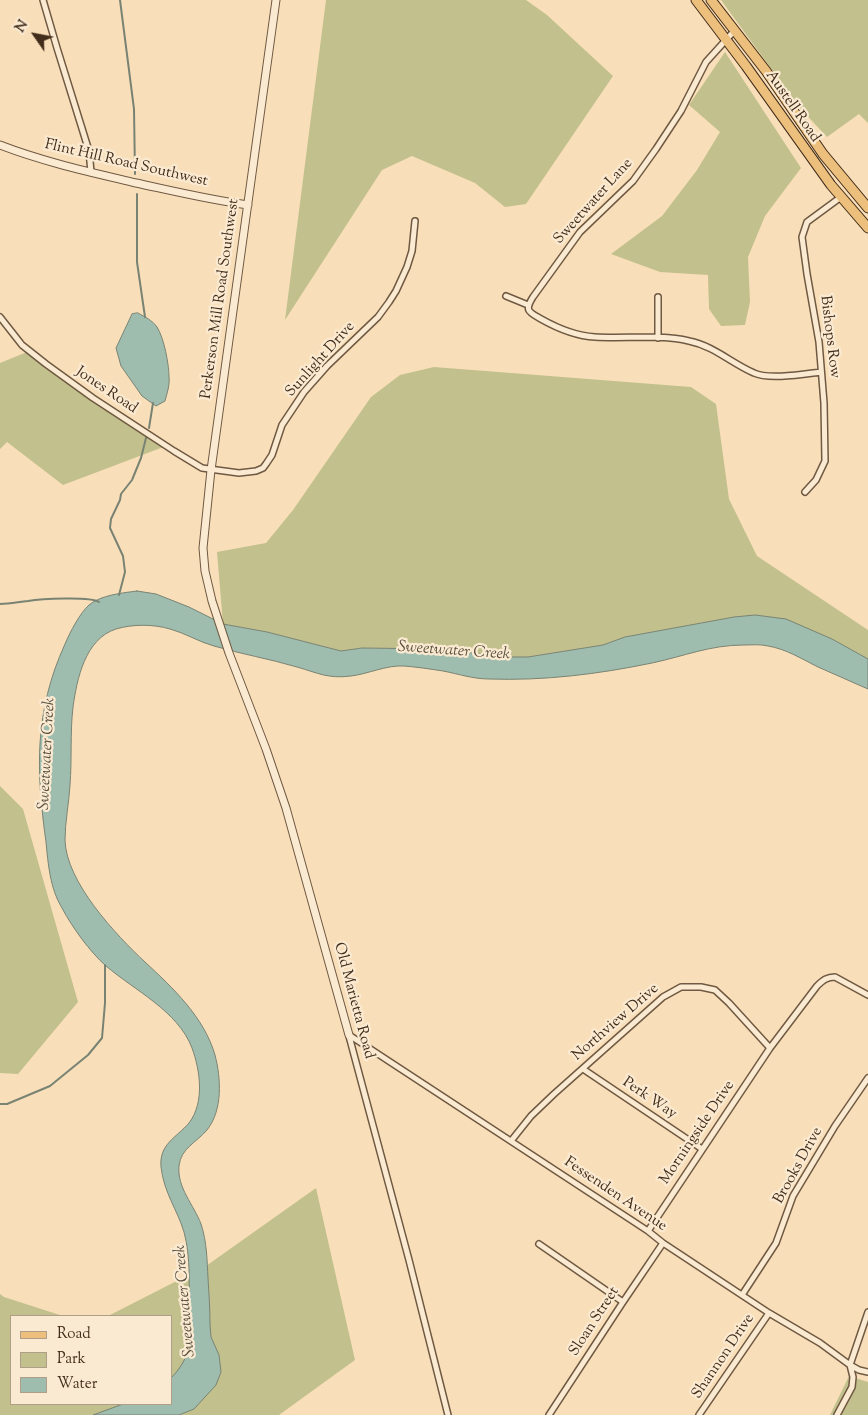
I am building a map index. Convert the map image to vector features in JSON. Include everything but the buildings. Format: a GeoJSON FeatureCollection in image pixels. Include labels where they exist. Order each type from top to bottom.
{"type":"FeatureCollection","features":[{"type":"Feature","properties":{"kind":"main road","name":"Austell Road"},"geometry":{"type":"LineString","coordinates":[[696,0],[830,185],[868,228]]}},
{"type":"Feature","properties":{"kind":"main road","name":"Austell Road"},"geometry":{"type":"LineString","coordinates":[[711,0],[766,71],[823,154],[868,208]]}},
{"type":"Feature","properties":{"kind":"street"},"geometry":{"type":"LineString","coordinates":[[43,0],[89,151],[91,172]]}},
{"type":"Feature","properties":{"kind":"street","name":"Perkerson Mill Road Southwest"},"geometry":{"type":"LineString","coordinates":[[212,601],[205,571],[203,548],[211,470],[276,0]]}},
{"type":"Feature","properties":{"kind":"street","name":"Sweetwater Lane"},"geometry":{"type":"LineString","coordinates":[[528,305],[580,232],[633,181],[681,110],[706,62],[735,30]]}},
{"type":"Feature","properties":{"kind":"street","name":"Flint Hill Road Southwest"},"geometry":{"type":"LineString","coordinates":[[0,145],[91,172],[172,191],[248,205]]}},
{"type":"Feature","properties":{"kind":"street","name":"Bishops Row"},"geometry":{"type":"LineString","coordinates":[[805,492],[816,480],[825,461],[824,403],[819,342],[802,237],[807,222],[841,197]]}},
{"type":"Feature","properties":{"kind":"street","name":"Sunlight Drive"},"geometry":{"type":"LineString","coordinates":[[211,470],[239,473],[256,471],[263,468],[272,455],[282,425],[304,392],[327,366],[378,316],[396,291],[412,251],[414,221]]}},
{"type":"Feature","properties":{"kind":"street"},"geometry":{"type":"LineString","coordinates":[[506,296],[528,305],[528,310],[531,314],[557,328],[572,332],[593,337],[688,340],[704,345],[755,374],[773,376],[821,372]]}},
{"type":"Feature","properties":{"kind":"street"},"geometry":{"type":"LineString","coordinates":[[658,297],[658,338]]}},
{"type":"Feature","properties":{"kind":"street","name":"Jones Road"},"geometry":{"type":"LineString","coordinates":[[0,317],[22,345],[70,382],[174,451],[202,468],[211,470]]}},
{"type":"Feature","properties":{"kind":"street","name":"Old Marietta Road"},"geometry":{"type":"LineString","coordinates":[[212,601],[286,808],[349,1035],[448,1415]]}},
{"type":"Feature","properties":{"kind":"street"},"geometry":{"type":"LineString","coordinates":[[770,1048],[822,980],[835,977],[868,995]]}},
{"type":"Feature","properties":{"kind":"street","name":"Northview Drive"},"geometry":{"type":"LineString","coordinates":[[511,1141],[532,1116],[583,1069],[663,998],[681,987],[691,986],[715,990],[770,1048]]}},
{"type":"Feature","properties":{"kind":"street","name":"Fessenden Avenue"},"geometry":{"type":"LineString","coordinates":[[349,1035],[648,1231],[663,1243],[769,1313],[820,1343],[850,1365],[868,1372]]}},
{"type":"Feature","properties":{"kind":"street","name":"Morningside Drive"},"geometry":{"type":"LineString","coordinates":[[648,1231],[770,1048]]}},
{"type":"Feature","properties":{"kind":"street","name":"Perk Way"},"geometry":{"type":"LineString","coordinates":[[583,1069],[702,1149]]}},
{"type":"Feature","properties":{"kind":"street","name":"Brooks Drive"},"geometry":{"type":"LineString","coordinates":[[742,1294],[776,1243],[793,1196],[835,1126],[868,1078]]}},
{"type":"Feature","properties":{"kind":"street","name":"Sloan Street"},"geometry":{"type":"LineString","coordinates":[[549,1415],[663,1243]]}},
{"type":"Feature","properties":{"kind":"street"},"geometry":{"type":"LineString","coordinates":[[539,1244],[623,1302]]}},
{"type":"Feature","properties":{"kind":"street"},"geometry":{"type":"LineString","coordinates":[[837,1415],[852,1387],[853,1376],[850,1365],[868,1312]]}},
{"type":"Feature","properties":{"kind":"street","name":"Shannon Drive"},"geometry":{"type":"LineString","coordinates":[[699,1415],[769,1313]]}},
{"type":"Feature","properties":{"kind":"green space"},"geometry":{"type":"Polygon","coordinates":[[[326,0],[526,0],[547,15],[613,76],[526,204],[505,207],[475,183],[412,156],[382,170],[285,320],[326,0]]]}},
{"type":"Feature","properties":{"kind":"green space"},"geometry":{"type":"Polygon","coordinates":[[[721,0],[868,0],[868,123],[859,114],[827,137],[799,107],[721,0]]]}},
{"type":"Feature","properties":{"kind":"green space"},"geometry":{"type":"Polygon","coordinates":[[[725,52],[801,168],[765,216],[748,257],[750,302],[745,325],[721,326],[709,309],[708,275],[660,272],[611,254],[662,216],[697,170],[720,132],[689,105],[725,52]]]}},
{"type":"Feature","properties":{"kind":"green space"},"geometry":{"type":"Polygon","coordinates":[[[27,352],[166,446],[63,485],[7,442],[0,449],[0,363],[27,352]]]}},
{"type":"Feature","properties":{"kind":"green space"},"geometry":{"type":"Polygon","coordinates":[[[434,367],[691,387],[716,404],[729,499],[757,556],[868,630],[868,659],[832,639],[765,616],[734,617],[625,637],[603,645],[528,657],[505,657],[439,649],[362,648],[341,651],[267,632],[223,624],[217,552],[266,543],[293,510],[371,397],[400,375],[434,367]]]}},
{"type":"Feature","properties":{"kind":"green space"},"geometry":{"type":"Polygon","coordinates":[[[0,786],[23,809],[78,1002],[18,1074],[0,1073],[0,786]]]}},
{"type":"Feature","properties":{"kind":"green space"},"geometry":{"type":"Polygon","coordinates":[[[316,1188],[355,1360],[279,1415],[0,1415],[0,1294],[4,1297],[60,1315],[10,1315],[10,1405],[172,1405],[172,1315],[110,1315],[206,1266],[316,1188]]]}},
{"type":"Feature","properties":{"kind":"green space"},"geometry":{"type":"Polygon","coordinates":[[[849,1376],[868,1382],[868,1415],[830,1415],[849,1376]]]}},
{"type":"Feature","properties":{"kind":"water"},"geometry":{"type":"Polygon","coordinates":[[[138,313],[157,327],[167,358],[169,372],[168,389],[165,401],[156,406],[142,396],[121,366],[116,348],[132,314],[138,313]]]}},
{"type":"Feature","properties":{"kind":"water","name":"Sweetwater Creek"},"geometry":{"type":"Polygon","coordinates":[[[137,591],[156,594],[189,607],[223,624],[267,632],[341,651],[362,648],[439,649],[505,657],[528,657],[603,645],[625,637],[734,617],[755,615],[786,619],[832,639],[868,659],[868,689],[788,652],[765,645],[732,645],[698,651],[652,663],[551,678],[489,679],[404,666],[343,677],[329,676],[235,652],[176,631],[150,625],[136,625],[116,629],[105,634],[97,641],[84,661],[73,707],[70,785],[65,833],[68,856],[74,873],[94,907],[133,951],[166,982],[195,1016],[210,1041],[219,1074],[219,1094],[216,1113],[203,1135],[186,1150],[180,1160],[179,1174],[183,1189],[201,1224],[204,1238],[207,1258],[211,1337],[219,1355],[221,1372],[216,1385],[194,1409],[179,1415],[93,1415],[120,1405],[172,1405],[172,1377],[179,1369],[188,1351],[188,1252],[184,1232],[165,1185],[161,1159],[169,1142],[189,1123],[197,1106],[200,1086],[195,1057],[192,1048],[177,1023],[154,1002],[106,966],[82,939],[66,915],[58,901],[50,876],[40,790],[40,741],[48,694],[55,669],[70,634],[82,613],[89,605],[99,599],[137,591]]]}},
{"type":"Feature","properties":{"kind":"waterway"},"geometry":{"type":"LineString","coordinates":[[120,0],[134,109],[135,174]]}},
{"type":"Feature","properties":{"kind":"waterway"},"geometry":{"type":"LineString","coordinates":[[137,194],[137,262],[145,317]]}},
{"type":"Feature","properties":{"kind":"waterway"},"geometry":{"type":"LineString","coordinates":[[149,428],[153,403]]}},
{"type":"Feature","properties":{"kind":"waterway"},"geometry":{"type":"LineString","coordinates":[[119,595],[125,572],[123,556],[110,528],[111,519],[121,494],[132,480],[141,458],[147,434]]}},
{"type":"Feature","properties":{"kind":"waterway"},"geometry":{"type":"LineString","coordinates":[[0,604],[65,598],[99,602]]}},
{"type":"Feature","properties":{"kind":"waterway"},"geometry":{"type":"LineString","coordinates":[[0,1104],[7,1104],[50,1086],[88,1055],[102,1038],[105,1003],[105,965]]}}]}
